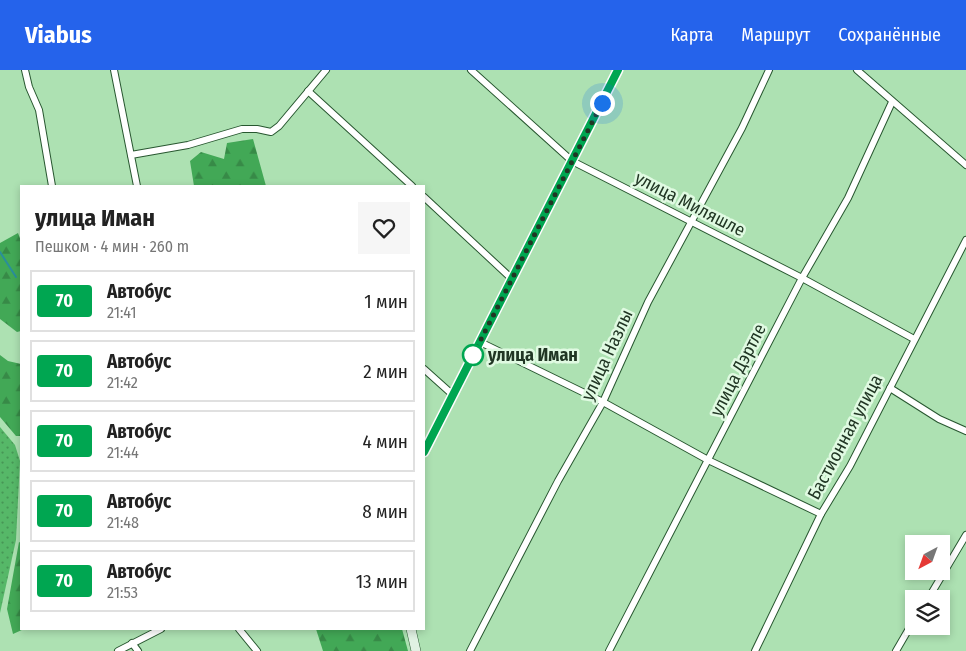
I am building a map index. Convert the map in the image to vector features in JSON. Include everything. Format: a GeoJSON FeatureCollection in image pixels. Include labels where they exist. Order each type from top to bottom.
{"type":"FeatureCollection","features":[{"type":"Feature","properties":{"kind":"street"},"geometry":{"type":"LineString","coordinates":[[25,70],[29,87],[39,110],[52,185]]}},
{"type":"Feature","properties":{"kind":"street"},"geometry":{"type":"LineString","coordinates":[[114,70],[137,185]]}},
{"type":"Feature","properties":{"kind":"street"},"geometry":{"type":"LineString","coordinates":[[131,155],[188,145],[242,129],[272,132],[326,70]]}},
{"type":"Feature","properties":{"kind":"street","name":"улица Миляшле"},"geometry":{"type":"LineString","coordinates":[[472,70],[572,161],[802,278],[914,340]]}},
{"type":"Feature","properties":{"kind":"street"},"geometry":{"type":"LineString","coordinates":[[425,450],[618,70]]}},
{"type":"Feature","properties":{"kind":"street","name":"улица Назлы"},"geometry":{"type":"LineString","coordinates":[[470,651],[558,481],[603,402],[648,302],[746,120],[769,70]]}},
{"type":"Feature","properties":{"kind":"street"},"geometry":{"type":"LineString","coordinates":[[856,70],[966,165]]}},
{"type":"Feature","properties":{"kind":"street"},"geometry":{"type":"LineString","coordinates":[[308,91],[411,185]]}},
{"type":"Feature","properties":{"kind":"street","name":"улица Дэртле"},"geometry":{"type":"LineString","coordinates":[[609,651],[802,278],[851,190],[892,102]]}},
{"type":"Feature","properties":{"kind":"street"},"geometry":{"type":"LineString","coordinates":[[425,198],[511,278]]}},
{"type":"Feature","properties":{"kind":"street","name":"Бастионная улица"},"geometry":{"type":"LineString","coordinates":[[755,651],[821,514],[850,466],[966,240]]}},
{"type":"Feature","properties":{"kind":"street"},"geometry":{"type":"LineString","coordinates":[[480,342],[603,402],[708,460],[821,514]]}},
{"type":"Feature","properties":{"kind":"street"},"geometry":{"type":"LineString","coordinates":[[425,370],[453,395]]}},
{"type":"Feature","properties":{"kind":"street"},"geometry":{"type":"LineString","coordinates":[[890,388],[938,419],[966,431]]}},
{"type":"Feature","properties":{"kind":"street"},"geometry":{"type":"LineString","coordinates":[[933,590],[966,535]]}},
{"type":"Feature","properties":{"kind":"street"},"geometry":{"type":"LineString","coordinates":[[118,651],[159,630]]}},
{"type":"Feature","properties":{"kind":"street"},"geometry":{"type":"LineString","coordinates":[[240,630],[257,651]]}},
{"type":"Feature","properties":{"kind":"street"},"geometry":{"type":"LineString","coordinates":[[410,630],[416,651]]}},
{"type":"Feature","properties":{"kind":"street"},"geometry":{"type":"LineString","coordinates":[[896,651],[905,635]]}},
{"type":"Feature","properties":{"kind":"street"},"geometry":{"type":"LineString","coordinates":[[132,643],[138,651]]}},
{"type":"Feature","properties":{"kind":"green space"},"geometry":{"type":"Polygon","coordinates":[[[253,139],[266,185],[194,185],[190,161],[201,152],[224,159],[227,143],[253,139]]]}},
{"type":"Feature","properties":{"kind":"green space"},"geometry":{"type":"Polygon","coordinates":[[[18,233],[20,238],[20,331],[17,332],[0,319],[0,243],[18,233]]]}},
{"type":"Feature","properties":{"kind":"green space"},"geometry":{"type":"Polygon","coordinates":[[[0,355],[8,361],[20,364],[20,436],[16,436],[0,417],[0,355]]]}},
{"type":"Feature","properties":{"kind":"green space"},"geometry":{"type":"Polygon","coordinates":[[[0,427],[15,445],[20,461],[16,540],[0,613],[0,427]]]}},
{"type":"Feature","properties":{"kind":"green space"},"geometry":{"type":"Polygon","coordinates":[[[19,542],[20,630],[22,630],[13,634],[7,609],[19,542]]]}},
{"type":"Feature","properties":{"kind":"green space"},"geometry":{"type":"Polygon","coordinates":[[[316,630],[402,630],[408,651],[323,651],[316,630]]]}},
{"type":"Feature","properties":{"kind":"waterway"},"geometry":{"type":"LineString","coordinates":[[0,252],[16,277]]}},
{"type":"Feature","properties":{"kind":"bus line","name":"70"},"geometry":{"type":"LineString","coordinates":[[425,450],[618,70]]}},
{"type":"Feature","properties":{"kind":"place","name":"улица Иман"},"geometry":{"type":"Point","coordinates":[473,355]}},
{"type":"Feature","properties":{"kind":"route"},"geometry":{"type":"LineString","coordinates":[[473,355],[602,103]]}}]}
